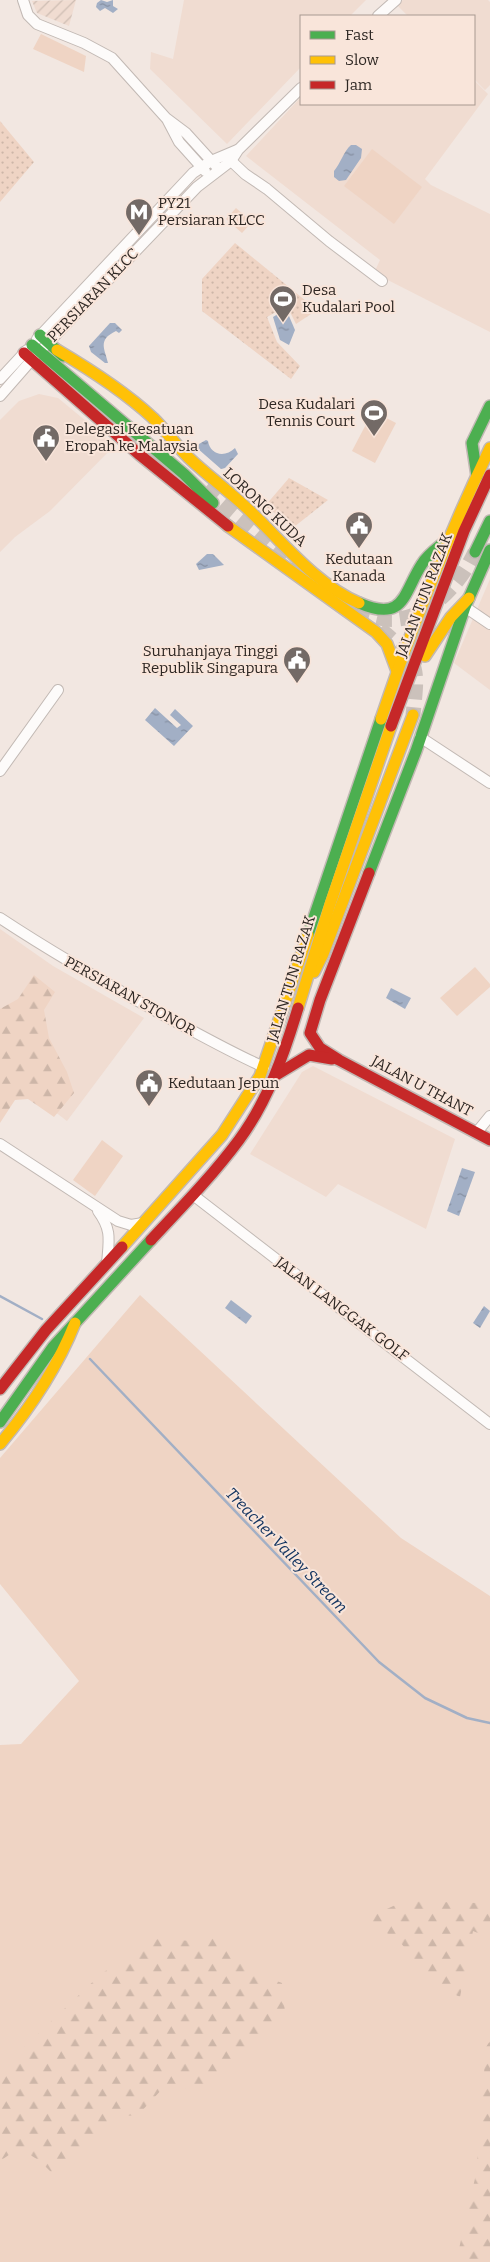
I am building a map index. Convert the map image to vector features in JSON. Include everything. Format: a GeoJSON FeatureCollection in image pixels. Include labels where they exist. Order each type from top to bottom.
{"type":"FeatureCollection","features":[{"type":"Feature","properties":{"kind":"main road"},"geometry":{"type":"LineString","coordinates":[[48,342],[78,374],[139,426],[157,446],[185,470]]}},
{"type":"Feature","properties":{"kind":"main road","name":"LORONG KUDA"},"geometry":{"type":"LineString","coordinates":[[48,342],[88,368],[164,428],[183,452],[225,488],[306,567],[349,600],[368,609],[388,610],[406,599],[423,563],[447,540]]}},
{"type":"Feature","properties":{"kind":"main road"},"geometry":{"type":"LineString","coordinates":[[32,352],[184,474],[215,505]]}},
{"type":"Feature","properties":{"kind":"main road","name":"LORONG KUDA"},"geometry":{"type":"LineString","coordinates":[[32,352],[140,455],[219,520],[376,632],[387,644],[397,671]]}},
{"type":"Feature","properties":{"kind":"main road"},"geometry":{"type":"LineString","coordinates":[[477,476],[472,442],[490,406]]}},
{"type":"Feature","properties":{"kind":"main road","name":"JALAN TUN RAZAK"},"geometry":{"type":"LineString","coordinates":[[0,1389],[34,1344],[145,1223],[222,1135],[264,1068],[357,785],[397,671],[447,540],[490,448]]}},
{"type":"Feature","properties":{"kind":"main road","name":"JALAN TUN RAZAK"},"geometry":{"type":"LineString","coordinates":[[0,1422],[10,1411],[53,1348],[193,1195],[240,1139],[276,1075],[330,904],[402,696],[464,531],[490,475]]}},
{"type":"Feature","properties":{"kind":"main road"},"geometry":{"type":"LineString","coordinates":[[219,520],[233,525],[239,520],[241,515],[238,505],[229,498],[225,488]]}},
{"type":"Feature","properties":{"kind":"main road"},"geometry":{"type":"LineString","coordinates":[[475,552],[490,521]]}},
{"type":"Feature","properties":{"kind":"main road"},"geometry":{"type":"LineString","coordinates":[[420,738],[467,602],[490,550]]}},
{"type":"Feature","properties":{"kind":"main road"},"geometry":{"type":"LineString","coordinates":[[402,696],[436,638],[467,602]]}},
{"type":"Feature","properties":{"kind":"main road"},"geometry":{"type":"LineString","coordinates":[[300,998],[323,954],[413,715]]}},
{"type":"Feature","properties":{"kind":"main road","name":"JALAN U THANT"},"geometry":{"type":"LineString","coordinates":[[420,738],[320,1000],[311,1027],[311,1037],[320,1048],[339,1060],[490,1140]]}},
{"type":"Feature","properties":{"kind":"main road","name":"JALAN U THANT"},"geometry":{"type":"LineString","coordinates":[[276,1075],[309,1055],[339,1060]]}},
{"type":"Feature","properties":{"kind":"main road"},"geometry":{"type":"LineString","coordinates":[[0,1444],[20,1421],[65,1350],[77,1320]]}},
{"type":"Feature","properties":{"kind":"main road"},"geometry":{"type":"LineString","coordinates":[[0,1380],[34,1344]]}},
{"type":"Feature","properties":{"kind":"main road"},"geometry":{"type":"LineString","coordinates":[[0,1434],[10,1411]]}},
{"type":"Feature","properties":{"kind":"street"},"geometry":{"type":"LineString","coordinates":[[23,0],[28,15],[37,24],[84,43],[112,58],[166,118],[186,133],[215,165]]}},
{"type":"Feature","properties":{"kind":"street"},"geometry":{"type":"LineString","coordinates":[[379,15],[396,0]]}},
{"type":"Feature","properties":{"kind":"street","name":"PERSIARAN KLCC"},"geometry":{"type":"LineString","coordinates":[[48,342],[194,173],[201,168],[215,165],[228,158],[300,89]]}},
{"type":"Feature","properties":{"kind":"street"},"geometry":{"type":"LineString","coordinates":[[166,118],[179,142],[201,168],[210,175]]}},
{"type":"Feature","properties":{"kind":"street"},"geometry":{"type":"LineString","coordinates":[[228,158],[245,174],[267,189],[329,241],[382,281]]}},
{"type":"Feature","properties":{"kind":"street","name":"PERSIARAN KLCC"},"geometry":{"type":"LineString","coordinates":[[0,379],[32,352],[48,342],[210,175],[215,165]]}},
{"type":"Feature","properties":{"kind":"street","name":"PERSIARAN KLCC"},"geometry":{"type":"LineString","coordinates":[[0,396],[32,352]]}},
{"type":"Feature","properties":{"kind":"street"},"geometry":{"type":"LineString","coordinates":[[467,602],[490,624]]}},
{"type":"Feature","properties":{"kind":"street"},"geometry":{"type":"LineString","coordinates":[[0,771],[58,690]]}},
{"type":"Feature","properties":{"kind":"street"},"geometry":{"type":"LineString","coordinates":[[420,738],[490,783]]}},
{"type":"Feature","properties":{"kind":"street","name":"PERSIARAN STONOR"},"geometry":{"type":"LineString","coordinates":[[0,918],[58,956],[98,979],[264,1068]]}},
{"type":"Feature","properties":{"kind":"street"},"geometry":{"type":"LineString","coordinates":[[477,1132],[490,1116]]}},
{"type":"Feature","properties":{"kind":"street"},"geometry":{"type":"LineString","coordinates":[[0,1144],[96,1208],[124,1224],[145,1223]]}},
{"type":"Feature","properties":{"kind":"street","name":"JALAN LANGGAK GOLF"},"geometry":{"type":"LineString","coordinates":[[193,1195],[490,1424]]}},
{"type":"Feature","properties":{"kind":"street"},"geometry":{"type":"LineString","coordinates":[[96,1208],[109,1232],[107,1264]]}},
{"type":"Feature","properties":{"kind":"shaded area"},"geometry":{"type":"Polygon","coordinates":[[[76,0],[69,26],[37,13],[32,1],[76,0]]]}},
{"type":"Feature","properties":{"kind":"shaded area"},"geometry":{"type":"Polygon","coordinates":[[[184,0],[366,0],[351,15],[300,15],[300,68],[227,144],[150,69],[151,52],[173,59],[184,0]]]}},
{"type":"Feature","properties":{"kind":"shaded area"},"geometry":{"type":"Polygon","coordinates":[[[403,0],[488,0],[490,2],[490,85],[485,90],[475,80],[475,15],[407,15],[397,5],[403,0]]]}},
{"type":"Feature","properties":{"kind":"shaded area"},"geometry":{"type":"Polygon","coordinates":[[[475,81],[488,94],[425,179],[431,185],[490,214],[490,332],[374,273],[380,260],[246,156],[300,98],[300,105],[475,105],[475,81]]]}},
{"type":"Feature","properties":{"kind":"shaded area"},"geometry":{"type":"Polygon","coordinates":[[[39,394],[58,398],[115,445],[50,511],[15,537],[0,552],[0,420],[19,401],[39,394]]]}},
{"type":"Feature","properties":{"kind":"shaded area"},"geometry":{"type":"Polygon","coordinates":[[[490,579],[490,690],[454,663],[490,579]]]}},
{"type":"Feature","properties":{"kind":"shaded area"},"geometry":{"type":"Polygon","coordinates":[[[0,929],[53,966],[144,1018],[67,1121],[0,1070],[0,929]]]}},
{"type":"Feature","properties":{"kind":"shaded area"},"geometry":{"type":"Polygon","coordinates":[[[313,1066],[455,1139],[426,1229],[338,1184],[326,1197],[250,1154],[302,1072],[313,1066]]]}},
{"type":"Feature","properties":{"kind":"green space"},"geometry":{"type":"Polygon","coordinates":[[[41,34],[86,56],[84,72],[33,49],[41,34]]]}},
{"type":"Feature","properties":{"kind":"green space"},"geometry":{"type":"Polygon","coordinates":[[[0,121],[34,162],[0,202],[0,121]]]}},
{"type":"Feature","properties":{"kind":"green space"},"geometry":{"type":"Polygon","coordinates":[[[372,149],[422,187],[394,224],[344,186],[372,149]]]}},
{"type":"Feature","properties":{"kind":"green space"},"geometry":{"type":"Polygon","coordinates":[[[236,208],[252,222],[242,233],[226,219],[236,208]]]}},
{"type":"Feature","properties":{"kind":"green space"},"geometry":{"type":"Polygon","coordinates":[[[235,243],[317,310],[296,324],[287,306],[267,317],[277,342],[300,366],[291,379],[202,311],[202,279],[235,243]]]}},
{"type":"Feature","properties":{"kind":"green space","name":"Desa Kudalari Tennis Court"},"geometry":{"type":"Polygon","coordinates":[[[373,411],[396,423],[375,463],[352,451],[373,411]]]}},
{"type":"Feature","properties":{"kind":"green space"},"geometry":{"type":"Polygon","coordinates":[[[289,478],[328,500],[294,527],[265,506],[289,478]]]}},
{"type":"Feature","properties":{"kind":"green space"},"geometry":{"type":"Polygon","coordinates":[[[475,967],[490,984],[490,987],[457,1016],[440,998],[475,967]]]}},
{"type":"Feature","properties":{"kind":"green space"},"geometry":{"type":"Polygon","coordinates":[[[34,975],[55,992],[44,1010],[49,1038],[67,1072],[74,1093],[54,1117],[28,1099],[15,1100],[0,1123],[0,1009],[18,999],[34,975]]]}},
{"type":"Feature","properties":{"kind":"green space"},"geometry":{"type":"Polygon","coordinates":[[[102,1140],[123,1156],[95,1196],[73,1180],[102,1140]]]}},
{"type":"Feature","properties":{"kind":"green space"},"geometry":{"type":"Polygon","coordinates":[[[140,1295],[401,1538],[490,1596],[490,2262],[0,2262],[0,1745],[21,1744],[79,1681],[0,1584],[0,1458],[140,1295]]]}},
{"type":"Feature","properties":{"kind":"green space"},"geometry":{"type":"Polygon","coordinates":[[[404,1901],[479,1903],[490,1906],[490,1938],[473,1931],[460,1997],[433,1984],[397,1938],[361,1921],[404,1901]]]}},
{"type":"Feature","properties":{"kind":"green space"},"geometry":{"type":"Polygon","coordinates":[[[213,1937],[233,1944],[250,1971],[282,1983],[285,2012],[212,2082],[194,2090],[165,2086],[137,2116],[116,2115],[101,2129],[76,2163],[53,2174],[40,2161],[19,2148],[0,2161],[0,2071],[4,2066],[101,1974],[153,1939],[195,1941],[213,1937]]]}},
{"type":"Feature","properties":{"kind":"green space"},"geometry":{"type":"Polygon","coordinates":[[[490,2041],[490,2262],[456,2262],[476,2174],[486,2047],[490,2041]]]}},
{"type":"Feature","properties":{"kind":"water"},"geometry":{"type":"Polygon","coordinates":[[[101,0],[107,2],[113,0],[113,6],[118,9],[113,13],[105,8],[100,11],[96,7],[97,3],[101,0]]]}},
{"type":"Feature","properties":{"kind":"water"},"geometry":{"type":"Polygon","coordinates":[[[351,145],[356,145],[362,149],[361,158],[346,180],[339,181],[334,177],[334,171],[351,145]]]}},
{"type":"Feature","properties":{"kind":"water","name":"Desa Kudalari Pool"},"geometry":{"type":"Polygon","coordinates":[[[286,309],[295,330],[289,345],[280,340],[273,317],[286,309]]]}},
{"type":"Feature","properties":{"kind":"water"},"geometry":{"type":"Polygon","coordinates":[[[110,323],[115,323],[122,330],[119,333],[116,331],[110,334],[104,341],[108,363],[105,363],[91,352],[89,346],[110,323]]]}},
{"type":"Feature","properties":{"kind":"water"},"geometry":{"type":"Polygon","coordinates":[[[206,440],[209,446],[218,454],[227,453],[235,448],[238,454],[225,468],[221,469],[197,448],[199,444],[206,440]]]}},
{"type":"Feature","properties":{"kind":"water"},"geometry":{"type":"Polygon","coordinates":[[[207,554],[213,554],[224,565],[199,570],[196,564],[207,554]]]}},
{"type":"Feature","properties":{"kind":"water"},"geometry":{"type":"Polygon","coordinates":[[[155,708],[177,728],[181,725],[170,715],[175,709],[193,726],[174,746],[145,720],[155,708]]]}},
{"type":"Feature","properties":{"kind":"water"},"geometry":{"type":"Polygon","coordinates":[[[391,988],[411,998],[405,1009],[386,998],[391,988]]]}},
{"type":"Feature","properties":{"kind":"water"},"geometry":{"type":"Polygon","coordinates":[[[462,1168],[475,1172],[459,1216],[447,1211],[462,1168]]]}},
{"type":"Feature","properties":{"kind":"water"},"geometry":{"type":"Polygon","coordinates":[[[231,1300],[252,1316],[246,1324],[225,1308],[231,1300]]]}},
{"type":"Feature","properties":{"kind":"water"},"geometry":{"type":"Polygon","coordinates":[[[484,1306],[490,1311],[480,1328],[473,1323],[484,1306]]]}},
{"type":"Feature","properties":{"kind":"waterway","name":"Treacher Valley Stream"},"geometry":{"type":"LineString","coordinates":[[0,1296],[42,1319]]}},
{"type":"Feature","properties":{"kind":"waterway","name":"Treacher Valley Stream"},"geometry":{"type":"LineString","coordinates":[[90,1359],[379,1662],[425,1698],[467,1718],[490,1723]]}},
{"type":"Feature","properties":{"kind":"tunnel"},"geometry":{"type":"LineString","coordinates":[[205,488],[298,567]]}},
{"type":"Feature","properties":{"kind":"tunnel"},"geometry":{"type":"LineString","coordinates":[[355,611],[377,618],[399,619],[427,609],[450,589],[460,577],[475,552]]}},
{"type":"Feature","properties":{"kind":"tunnel"},"geometry":{"type":"LineString","coordinates":[[380,629],[403,650],[413,666],[416,685],[413,715]]}},
{"type":"Feature","properties":{"kind":"traffic: fast"},"geometry":{"type":"LineString","coordinates":[[40,335],[63,356]]}},
{"type":"Feature","properties":{"kind":"traffic: fast"},"geometry":{"type":"LineString","coordinates":[[32,345],[184,474],[213,503]]}},
{"type":"Feature","properties":{"kind":"traffic: fast"},"geometry":{"type":"LineString","coordinates":[[477,476],[472,443],[490,406]]}},
{"type":"Feature","properties":{"kind":"traffic: fast"},"geometry":{"type":"LineString","coordinates":[[475,552],[490,521]]}},
{"type":"Feature","properties":{"kind":"traffic: fast"},"geometry":{"type":"LineString","coordinates":[[359,603],[374,608],[386,609],[394,607],[401,602],[424,560],[447,540]]}},
{"type":"Feature","properties":{"kind":"traffic: fast"},"geometry":{"type":"LineString","coordinates":[[369,873],[416,751],[465,607],[490,550]]}},
{"type":"Feature","properties":{"kind":"traffic: fast"},"geometry":{"type":"LineString","coordinates":[[308,935],[381,719]]}},
{"type":"Feature","properties":{"kind":"traffic: fast"},"geometry":{"type":"LineString","coordinates":[[0,1422],[53,1347],[151,1240]]}},
{"type":"Feature","properties":{"kind":"traffic: slow"},"geometry":{"type":"LineString","coordinates":[[57,350],[107,381],[142,408],[189,458],[244,506],[315,575],[329,586],[359,603]]}},
{"type":"Feature","properties":{"kind":"traffic: slow"},"geometry":{"type":"LineString","coordinates":[[381,719],[431,582],[490,448]]}},
{"type":"Feature","properties":{"kind":"traffic: slow"},"geometry":{"type":"LineString","coordinates":[[228,526],[376,632],[387,644],[397,671]]}},
{"type":"Feature","properties":{"kind":"traffic: slow"},"geometry":{"type":"LineString","coordinates":[[425,656],[451,617],[469,598]]}},
{"type":"Feature","properties":{"kind":"traffic: slow"},"geometry":{"type":"LineString","coordinates":[[314,972],[323,954],[413,715]]}},
{"type":"Feature","properties":{"kind":"traffic: slow"},"geometry":{"type":"LineString","coordinates":[[298,1008],[330,904],[391,726]]}},
{"type":"Feature","properties":{"kind":"traffic: slow"},"geometry":{"type":"LineString","coordinates":[[122,1247],[222,1135],[260,1076],[308,935]]}},
{"type":"Feature","properties":{"kind":"traffic: slow"},"geometry":{"type":"LineString","coordinates":[[0,1444],[22,1416],[52,1371],[75,1323]]}},
{"type":"Feature","properties":{"kind":"traffic: jam"},"geometry":{"type":"LineString","coordinates":[[24,353],[140,455],[228,526]]}},
{"type":"Feature","properties":{"kind":"traffic: jam"},"geometry":{"type":"LineString","coordinates":[[391,726],[464,531],[490,475]]}},
{"type":"Feature","properties":{"kind":"traffic: jam"},"geometry":{"type":"LineString","coordinates":[[369,873],[320,1000],[310,1033],[320,1048],[339,1060],[490,1140]]}},
{"type":"Feature","properties":{"kind":"traffic: jam"},"geometry":{"type":"LineString","coordinates":[[151,1240],[197,1191],[249,1125],[274,1077],[298,1008]]}},
{"type":"Feature","properties":{"kind":"traffic: jam"},"geometry":{"type":"LineString","coordinates":[[276,1075],[309,1055],[332,1059]]}},
{"type":"Feature","properties":{"kind":"traffic: jam"},"geometry":{"type":"LineString","coordinates":[[0,1389],[46,1330],[122,1247]]}},
{"type":"Feature","properties":{"kind":"place","name":"PY21 Persiaran KLCC"},"geometry":{"type":"Point","coordinates":[139,236]}},
{"type":"Feature","properties":{"kind":"place","name":"Desa Kudalari Pool"},"geometry":{"type":"Point","coordinates":[283,323]}},
{"type":"Feature","properties":{"kind":"place","name":"Desa Kudalari Tennis Court"},"geometry":{"type":"Point","coordinates":[374,437]}},
{"type":"Feature","properties":{"kind":"place","name":"Delegasi Kesatuan Eropah ke Malaysia"},"geometry":{"type":"Point","coordinates":[46,462]}},
{"type":"Feature","properties":{"kind":"place","name":"Kedutaan Kanada"},"geometry":{"type":"Point","coordinates":[359,549]}},
{"type":"Feature","properties":{"kind":"place","name":"Suruhanjaya Tinggi Republik Singapura"},"geometry":{"type":"Point","coordinates":[297,684]}},
{"type":"Feature","properties":{"kind":"place","name":"Kedutaan Jepun"},"geometry":{"type":"Point","coordinates":[149,1107]}}]}
